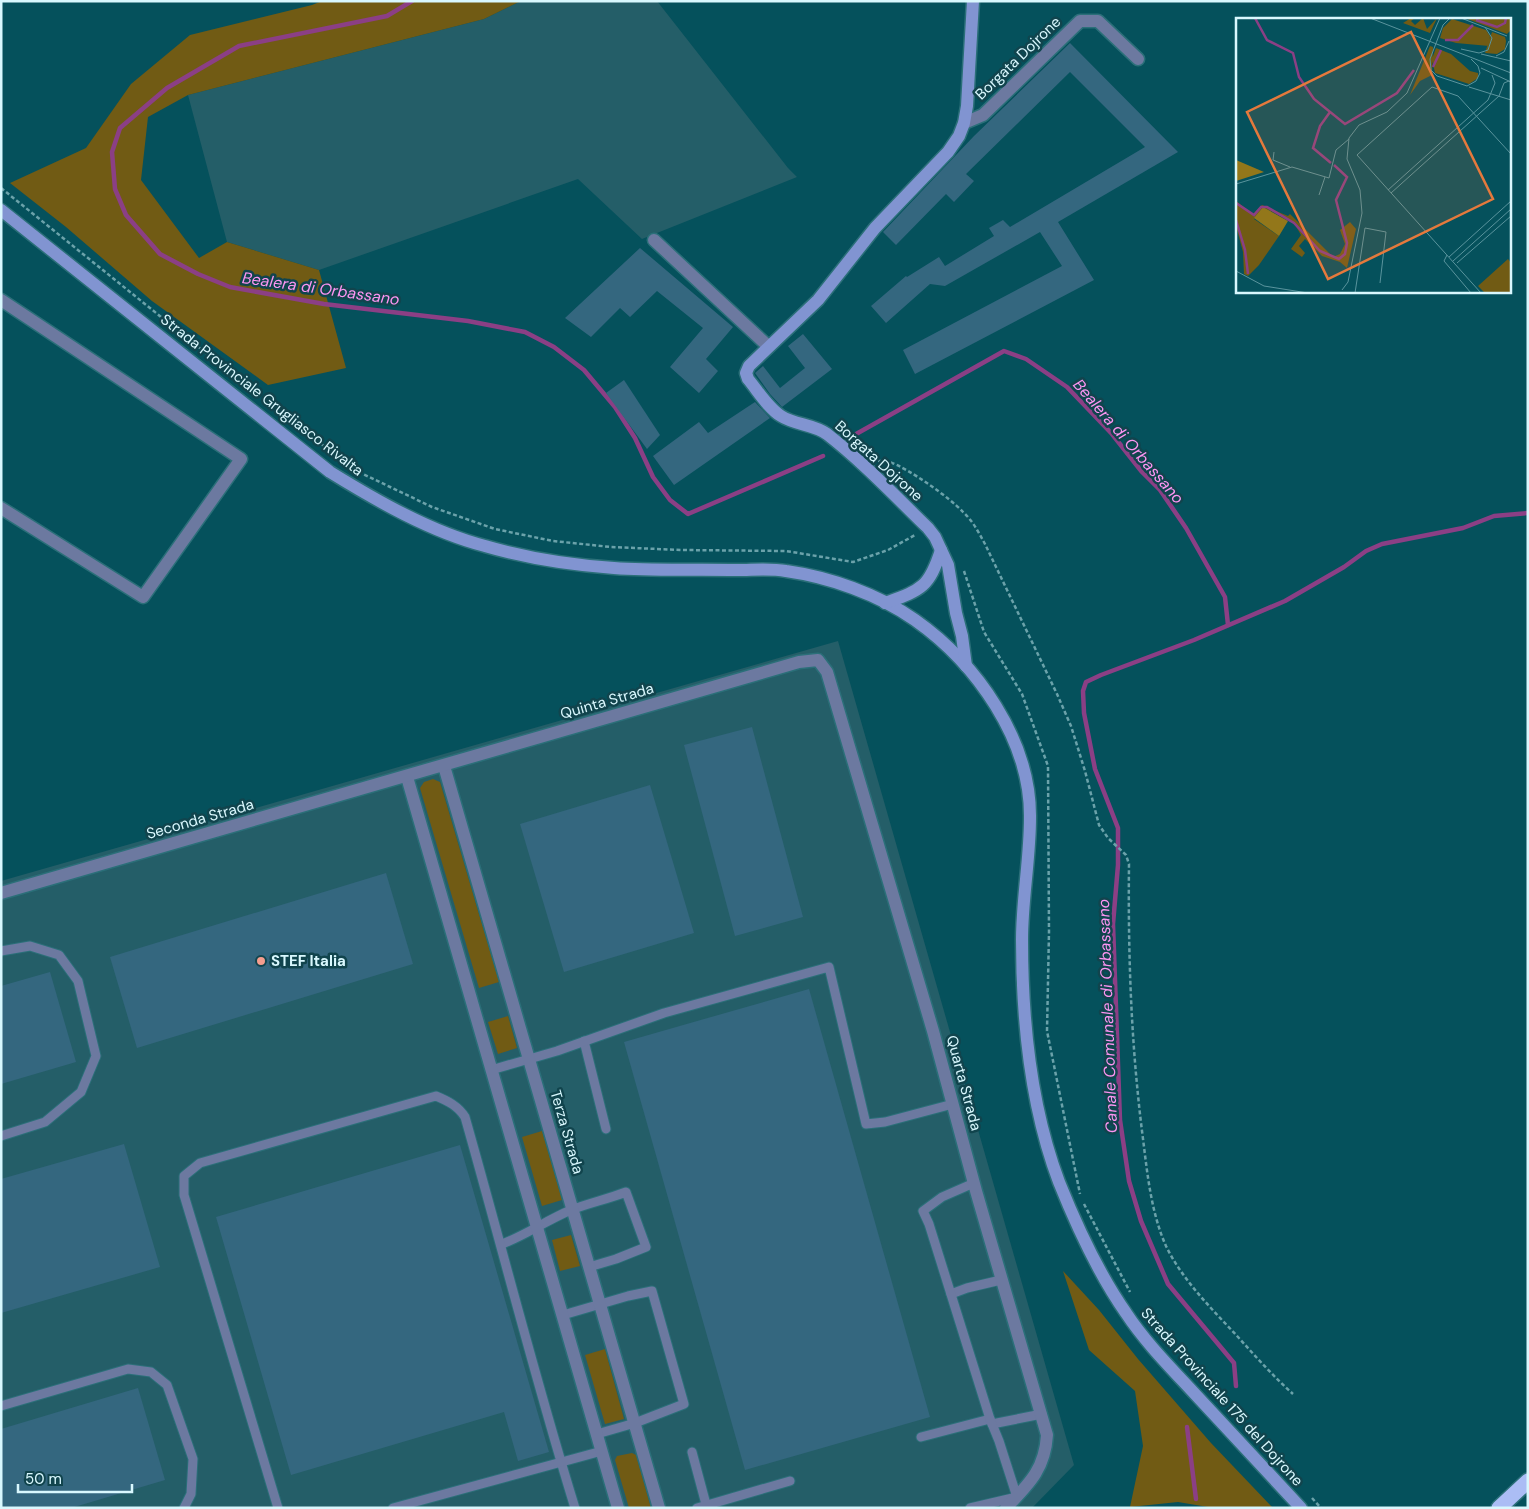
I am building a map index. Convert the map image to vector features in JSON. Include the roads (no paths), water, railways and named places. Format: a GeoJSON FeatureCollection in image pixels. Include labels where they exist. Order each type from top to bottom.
{"type":"FeatureCollection","features":[{"type":"Feature","properties":{"kind":"highway"},"geometry":{"type":"LineString","coordinates":[[1499,1508],[1528,1481]]}},
{"type":"Feature","properties":{"kind":"street","name":"Borgata Dojrone"},"geometry":{"type":"LineString","coordinates":[[966,666],[949,571],[941,550],[928,528],[863,466],[825,433],[780,416],[748,379],[746,373],[748,366],[818,300],[875,228],[948,152],[959,136],[967,106],[972,1]]}},
{"type":"Feature","properties":{"kind":"street","name":"Borgata Dojrone"},"geometry":{"type":"LineString","coordinates":[[964,123],[983,115],[1080,21],[1098,21],[1138,59]]}},
{"type":"Feature","properties":{"kind":"street","name":"Strada Provinciale Grugliasco Rivalta"},"geometry":{"type":"LineString","coordinates":[[1,210],[330,472],[367,495],[443,531],[483,546],[545,560],[614,568],[783,570],[821,578],[885,603]]}},
{"type":"Feature","properties":{"kind":"street"},"geometry":{"type":"LineString","coordinates":[[654,240],[768,346]]}},
{"type":"Feature","properties":{"kind":"street"},"geometry":{"type":"LineString","coordinates":[[1,300],[240,459],[143,597],[1,508]]}},
{"type":"Feature","properties":{"kind":"street"},"geometry":{"type":"LineString","coordinates":[[885,603],[912,593],[922,586],[935,570],[941,550]]}},
{"type":"Feature","properties":{"kind":"street","name":"Strada Provinciale 175 del Dojrone"},"geometry":{"type":"LineString","coordinates":[[885,603],[912,618],[938,638],[966,666],[997,708],[1016,745],[1027,782],[1030,816],[1022,939],[1026,1038],[1040,1117],[1059,1180],[1093,1260],[1127,1315],[1167,1363],[1301,1508]]}},
{"type":"Feature","properties":{"kind":"street","name":"Quinta Strada"},"geometry":{"type":"LineString","coordinates":[[407,776],[798,662],[818,660]]}},
{"type":"Feature","properties":{"kind":"street","name":"Quarta Strada"},"geometry":{"type":"LineString","coordinates":[[818,660],[827,672],[931,1021],[974,1183],[1047,1435],[1046,1450],[1042,1463],[1017,1497],[1006,1508]]}},
{"type":"Feature","properties":{"kind":"street","name":"Terza Strada"},"geometry":{"type":"LineString","coordinates":[[444,766],[660,1508]]}},
{"type":"Feature","properties":{"kind":"street"},"geometry":{"type":"LineString","coordinates":[[407,776],[618,1508]]}},
{"type":"Feature","properties":{"kind":"street","name":"Seconda Strada"},"geometry":{"type":"LineString","coordinates":[[1,893],[407,776]]}},
{"type":"Feature","properties":{"kind":"lane"},"geometry":{"type":"LineString","coordinates":[[1,951],[30,946],[60,955],[78,981],[96,1056],[82,1092],[44,1122],[1,1136]]}},
{"type":"Feature","properties":{"kind":"lane"},"geometry":{"type":"LineString","coordinates":[[491,1070],[557,1051],[664,1012],[829,967],[866,1124],[885,1122],[953,1104]]}},
{"type":"Feature","properties":{"kind":"lane"},"geometry":{"type":"LineString","coordinates":[[584,1041],[606,1129]]}},
{"type":"Feature","properties":{"kind":"lane"},"geometry":{"type":"LineString","coordinates":[[278,1508],[184,1195],[184,1176],[200,1163],[436,1096],[447,1100],[465,1116],[575,1508]]}},
{"type":"Feature","properties":{"kind":"lane"},"geometry":{"type":"LineString","coordinates":[[970,1508],[1017,1497],[929,1224],[923,1212],[942,1196],[974,1183]]}},
{"type":"Feature","properties":{"kind":"lane"},"geometry":{"type":"LineString","coordinates":[[502,1244],[516,1239],[537,1226],[573,1210],[626,1192],[646,1248],[590,1267]]}},
{"type":"Feature","properties":{"kind":"lane"},"geometry":{"type":"LineString","coordinates":[[951,1294],[967,1288],[1002,1280]]}},
{"type":"Feature","properties":{"kind":"lane"},"geometry":{"type":"LineString","coordinates":[[563,1314],[652,1291],[684,1404],[635,1423],[597,1434]]}},
{"type":"Feature","properties":{"kind":"lane"},"geometry":{"type":"LineString","coordinates":[[1,1406],[128,1369],[151,1372],[167,1385],[194,1459],[191,1494],[184,1508]]}},
{"type":"Feature","properties":{"kind":"lane"},"geometry":{"type":"LineString","coordinates":[[920,1437],[991,1421],[1042,1414]]}},
{"type":"Feature","properties":{"kind":"lane"},"geometry":{"type":"LineString","coordinates":[[393,1508],[602,1451]]}},
{"type":"Feature","properties":{"kind":"lane"},"geometry":{"type":"LineString","coordinates":[[692,1452],[707,1506]]}},
{"type":"Feature","properties":{"kind":"lane"},"geometry":{"type":"LineString","coordinates":[[697,1508],[790,1481]]}},
{"type":"Feature","properties":{"kind":"waterway","name":"Bealera di Orbassano"},"geometry":{"type":"LineString","coordinates":[[412,1],[387,16],[239,46],[167,88],[120,128],[112,152],[115,189],[126,215],[160,254],[198,274],[230,287],[324,304],[468,321],[525,332],[554,347],[584,370],[615,407],[635,438],[653,477],[670,500],[688,514],[823,456]]}},
{"type":"Feature","properties":{"kind":"waterway","name":"Bealera di Orbassano"},"geometry":{"type":"LineString","coordinates":[[849,438],[1004,351],[1026,359],[1067,387],[1112,434],[1142,472],[1160,490],[1186,528],[1225,597],[1228,625]]}},
{"type":"Feature","properties":{"kind":"waterway","name":"Canale Comunale di Orbassano"},"geometry":{"type":"LineString","coordinates":[[1236,1386],[1234,1363],[1168,1284],[1141,1221],[1129,1181],[1120,1120],[1113,924],[1118,865],[1118,828],[1095,769],[1084,713],[1083,691],[1086,682],[1194,640],[1285,601],[1344,567],[1366,551],[1382,544],[1463,528],[1494,516],[1528,513]]}},
{"type":"Feature","properties":{"kind":"waterway","name":"Canale Comunale di Orbassano"},"geometry":{"type":"LineString","coordinates":[[1187,1427],[1196,1499]]}},
{"type":"Feature","properties":{"kind":"place","name":"STEF Italia"},"geometry":{"type":"Point","coordinates":[261,961]}}]}
